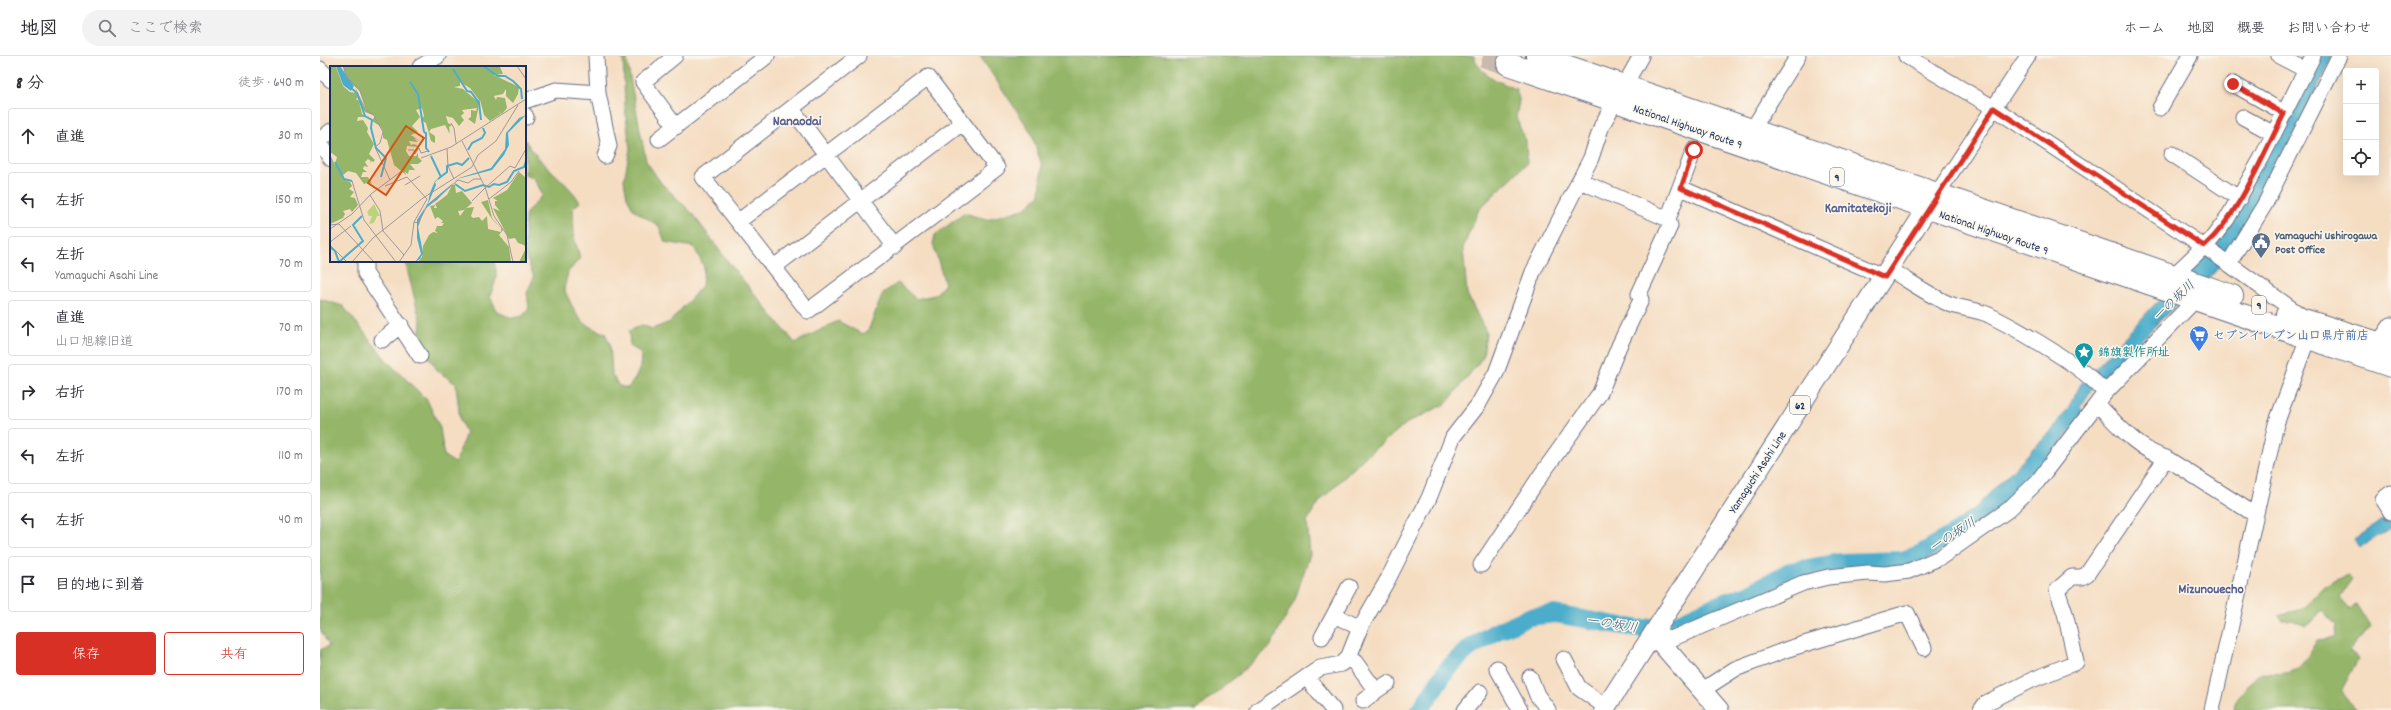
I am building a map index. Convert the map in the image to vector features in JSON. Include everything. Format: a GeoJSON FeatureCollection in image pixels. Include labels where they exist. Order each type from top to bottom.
{"type":"FeatureCollection","features":[{"type":"Feature","properties":{"kind":"highway","name":"National Highway Route 9"},"geometry":{"type":"LineString","coordinates":[[1537,56],[1621,94],[1932,202],[2172,281],[2197,295],[2310,331],[2391,366]]}},
{"type":"Feature","properties":{"kind":"highway","name":"National Highway Route 9"},"geometry":{"type":"LineString","coordinates":[[1508,64],[1752,130],[1932,202]]}},
{"type":"Feature","properties":{"kind":"highway","name":"National Highway Route 9"},"geometry":{"type":"LineString","coordinates":[[2310,331],[2387,338]]}},
{"type":"Feature","properties":{"kind":"main road","name":"Yamaguchi Asahi Line"},"geometry":{"type":"LineString","coordinates":[[1605,709],[1932,202]]}},
{"type":"Feature","properties":{"kind":"main road"},"geometry":{"type":"LineString","coordinates":[[1654,635],[1718,710]]}},
{"type":"Feature","properties":{"kind":"street"},"geometry":{"type":"LineString","coordinates":[[422,66],[438,56]]}},
{"type":"Feature","properties":{"kind":"street"},"geometry":{"type":"LineString","coordinates":[[596,56],[598,93],[609,146],[605,156]]}},
{"type":"Feature","properties":{"kind":"street"},"geometry":{"type":"LineString","coordinates":[[675,56],[643,82],[676,127]]}},
{"type":"Feature","properties":{"kind":"street"},"geometry":{"type":"LineString","coordinates":[[659,139],[767,56]]}},
{"type":"Feature","properties":{"kind":"street"},"geometry":{"type":"LineString","coordinates":[[739,221],[928,77],[997,168],[895,247],[808,311],[703,177],[859,56]]}},
{"type":"Feature","properties":{"kind":"street"},"geometry":{"type":"LineString","coordinates":[[1258,710],[1320,668],[1342,664],[1348,658],[1360,628],[1388,579],[1429,498],[1453,437],[1478,405],[1496,373],[1533,272],[1591,158],[1602,125],[1621,94],[1641,56]]}},
{"type":"Feature","properties":{"kind":"street"},"geometry":{"type":"LineString","coordinates":[[1752,130],[1798,56]]}},
{"type":"Feature","properties":{"kind":"street"},"geometry":{"type":"LineString","coordinates":[[1906,56],[1994,108],[2227,262],[2310,331],[2276,424],[2254,514],[2212,710]]}},
{"type":"Feature","properties":{"kind":"street"},"geometry":{"type":"LineString","coordinates":[[1932,202],[2028,56]]}},
{"type":"Feature","properties":{"kind":"street"},"geometry":{"type":"LineString","coordinates":[[2160,108],[2190,56]]}},
{"type":"Feature","properties":{"kind":"street"},"geometry":{"type":"LineString","coordinates":[[2279,56],[2306,70]]}},
{"type":"Feature","properties":{"kind":"street"},"geometry":{"type":"LineString","coordinates":[[2172,281],[2206,248],[2240,199],[2313,56]]}},
{"type":"Feature","properties":{"kind":"street"},"geometry":{"type":"LineString","coordinates":[[2227,262],[2265,204],[2339,56]]}},
{"type":"Feature","properties":{"kind":"street"},"geometry":{"type":"LineString","coordinates":[[320,69],[330,79]]}},
{"type":"Feature","properties":{"kind":"street"},"geometry":{"type":"LineString","coordinates":[[2233,84],[2284,114]]}},
{"type":"Feature","properties":{"kind":"street"},"geometry":{"type":"LineString","coordinates":[[526,101],[556,90],[598,93]]}},
{"type":"Feature","properties":{"kind":"street"},"geometry":{"type":"LineString","coordinates":[[792,109],[825,156],[895,247]]}},
{"type":"Feature","properties":{"kind":"street"},"geometry":{"type":"LineString","coordinates":[[2243,117],[2274,134]]}},
{"type":"Feature","properties":{"kind":"street"},"geometry":{"type":"LineString","coordinates":[[774,267],[962,123]]}},
{"type":"Feature","properties":{"kind":"street"},"geometry":{"type":"LineString","coordinates":[[330,132],[320,141],[330,156]]}},
{"type":"Feature","properties":{"kind":"street"},"geometry":{"type":"LineString","coordinates":[[1481,565],[1541,475],[1600,393],[1619,346],[1641,300],[1639,294],[1670,226],[1668,219],[1681,188],[1694,150]]}},
{"type":"Feature","properties":{"kind":"street"},"geometry":{"type":"LineString","coordinates":[[2172,154],[2240,199]]}},
{"type":"Feature","properties":{"kind":"street"},"geometry":{"type":"LineString","coordinates":[[1580,181],[1668,219]]}},
{"type":"Feature","properties":{"kind":"street"},"geometry":{"type":"LineString","coordinates":[[1681,188],[1887,273],[1948,303],[1987,314],[2038,343],[2077,367],[2100,394],[2133,440],[2157,455],[2166,458],[2254,514]]}},
{"type":"Feature","properties":{"kind":"street"},"geometry":{"type":"LineString","coordinates":[[366,262],[365,273],[420,356]]}},
{"type":"Feature","properties":{"kind":"street"},"geometry":{"type":"LineString","coordinates":[[1654,635],[1671,639],[1677,637],[1803,583],[1828,577],[1868,573],[1885,574],[1909,571],[1941,557],[1976,535],[2013,506],[2052,464],[2100,394],[2197,295]]}},
{"type":"Feature","properties":{"kind":"street"},"geometry":{"type":"LineString","coordinates":[[382,340],[401,326]]}},
{"type":"Feature","properties":{"kind":"street"},"geometry":{"type":"LineString","coordinates":[[1981,710],[1986,703],[2026,683],[2076,662],[2065,613],[2057,590],[2072,577],[2082,577],[2087,574],[2166,458]]}},
{"type":"Feature","properties":{"kind":"street"},"geometry":{"type":"LineString","coordinates":[[1322,637],[1349,587]]}},
{"type":"Feature","properties":{"kind":"street"},"geometry":{"type":"LineString","coordinates":[[1701,691],[1735,669],[1788,649],[1907,613],[1924,648]]}},
{"type":"Feature","properties":{"kind":"street"},"geometry":{"type":"LineString","coordinates":[[1334,614],[1360,628]]}},
{"type":"Feature","properties":{"kind":"street"},"geometry":{"type":"LineString","coordinates":[[1348,658],[1355,662],[1382,687],[1363,701]]}},
{"type":"Feature","properties":{"kind":"street"},"geometry":{"type":"LineString","coordinates":[[1564,659],[1580,688],[1605,709]]}},
{"type":"Feature","properties":{"kind":"street"},"geometry":{"type":"LineString","coordinates":[[1497,668],[1520,710]]}},
{"type":"Feature","properties":{"kind":"street"},"geometry":{"type":"LineString","coordinates":[[1306,677],[1333,710]]}},
{"type":"Feature","properties":{"kind":"street"},"geometry":{"type":"LineString","coordinates":[[1530,677],[1537,695],[1548,710]]}},
{"type":"Feature","properties":{"kind":"street"},"geometry":{"type":"LineString","coordinates":[[1465,710],[1480,692]]}},
{"type":"Feature","properties":{"kind":"green space"},"geometry":{"type":"Polygon","coordinates":[[[623,56],[628,56],[627,62],[646,161],[661,183],[692,213],[729,263],[795,343],[838,321],[862,334],[868,331],[883,293],[898,283],[916,299],[935,295],[945,284],[933,244],[935,235],[965,213],[986,220],[1024,209],[1040,195],[1042,166],[1031,132],[980,56],[1474,56],[1480,68],[1485,73],[1516,89],[1519,100],[1516,118],[1526,142],[1527,163],[1479,209],[1463,248],[1467,294],[1486,332],[1483,357],[1447,403],[1407,423],[1367,455],[1320,501],[1307,521],[1310,554],[1295,599],[1270,647],[1197,710],[320,710],[320,650],[329,646],[320,629],[320,299],[343,306],[387,361],[427,400],[440,428],[444,456],[455,463],[466,433],[460,420],[456,384],[438,371],[418,341],[421,323],[405,262],[494,262],[496,278],[490,295],[497,312],[512,318],[523,316],[529,308],[527,293],[534,277],[526,257],[526,213],[543,195],[534,178],[526,174],[526,142],[537,157],[574,193],[580,202],[573,208],[574,237],[580,258],[568,272],[564,289],[578,317],[589,326],[605,333],[610,344],[612,375],[619,386],[628,388],[637,375],[641,362],[640,352],[630,346],[629,331],[642,325],[652,329],[670,322],[702,286],[704,267],[694,247],[665,242],[659,226],[634,210],[627,197],[624,180],[630,149],[625,107],[623,56]]]}},
{"type":"Feature","properties":{"kind":"green space"},"geometry":{"type":"Polygon","coordinates":[[[2347,575],[2352,580],[2340,597],[2350,609],[2356,604],[2370,627],[2349,651],[2358,659],[2341,691],[2356,710],[2233,710],[2234,703],[2259,673],[2272,674],[2296,670],[2301,665],[2317,640],[2335,638],[2337,625],[2323,610],[2307,626],[2292,620],[2282,620],[2279,615],[2302,609],[2325,586],[2347,575]]]}},
{"type":"Feature","properties":{"kind":"water"},"geometry":{"type":"Polygon","coordinates":[[[2320,56],[2333,56],[2266,192],[2215,272],[2172,309],[2092,389],[2080,407],[2084,412],[2050,459],[2012,499],[1952,544],[1944,540],[1944,531],[1974,509],[2055,427],[2068,408],[2081,384],[2156,303],[2214,247],[2320,56]]]}},
{"type":"Feature","properties":{"kind":"water"},"geometry":{"type":"Polygon","coordinates":[[[2386,517],[2391,523],[2391,528],[2359,548],[2354,540],[2386,517]]]}},
{"type":"Feature","properties":{"kind":"waterway","name":"一の坂川"},"geometry":{"type":"LineString","coordinates":[[1420,710],[1447,669],[1468,649],[1497,631],[1529,617],[1555,614],[1640,629],[1675,624],[1719,604],[1748,594],[1790,571],[1840,562],[1902,560],[1920,554],[1964,527]]}},
{"type":"Feature","properties":{"kind":"tunnel"},"geometry":{"type":"LineString","coordinates":[[1483,56],[1508,64]]}},
{"type":"Feature","properties":{"kind":"place","name":"Yamaguchi Ushirogawa Post Office"},"geometry":{"type":"Point","coordinates":[2261,259]}},
{"type":"Feature","properties":{"kind":"place","name":"セブンイレブン山口県庁前店"},"geometry":{"type":"Point","coordinates":[2199,352]}},
{"type":"Feature","properties":{"kind":"place","name":"錦旗製作所址"},"geometry":{"type":"Point","coordinates":[2084,369]}},
{"type":"Feature","properties":{"kind":"district","name":"Nanaodai"},"geometry":{"type":"Point","coordinates":[797,120]}},
{"type":"Feature","properties":{"kind":"district","name":"Kamitatekoji"},"geometry":{"type":"Point","coordinates":[1858,207]}},
{"type":"Feature","properties":{"kind":"district","name":"Mizunouecho"},"geometry":{"type":"Point","coordinates":[2211,588]}},
{"type":"Feature","properties":{"kind":"route"},"geometry":{"type":"LineString","coordinates":[[1694,150],[1681,188],[1742,213],[1885,277],[1937,194],[1994,108],[2204,246],[2211,240],[2240,199],[2284,114],[2233,84]]}}]}
